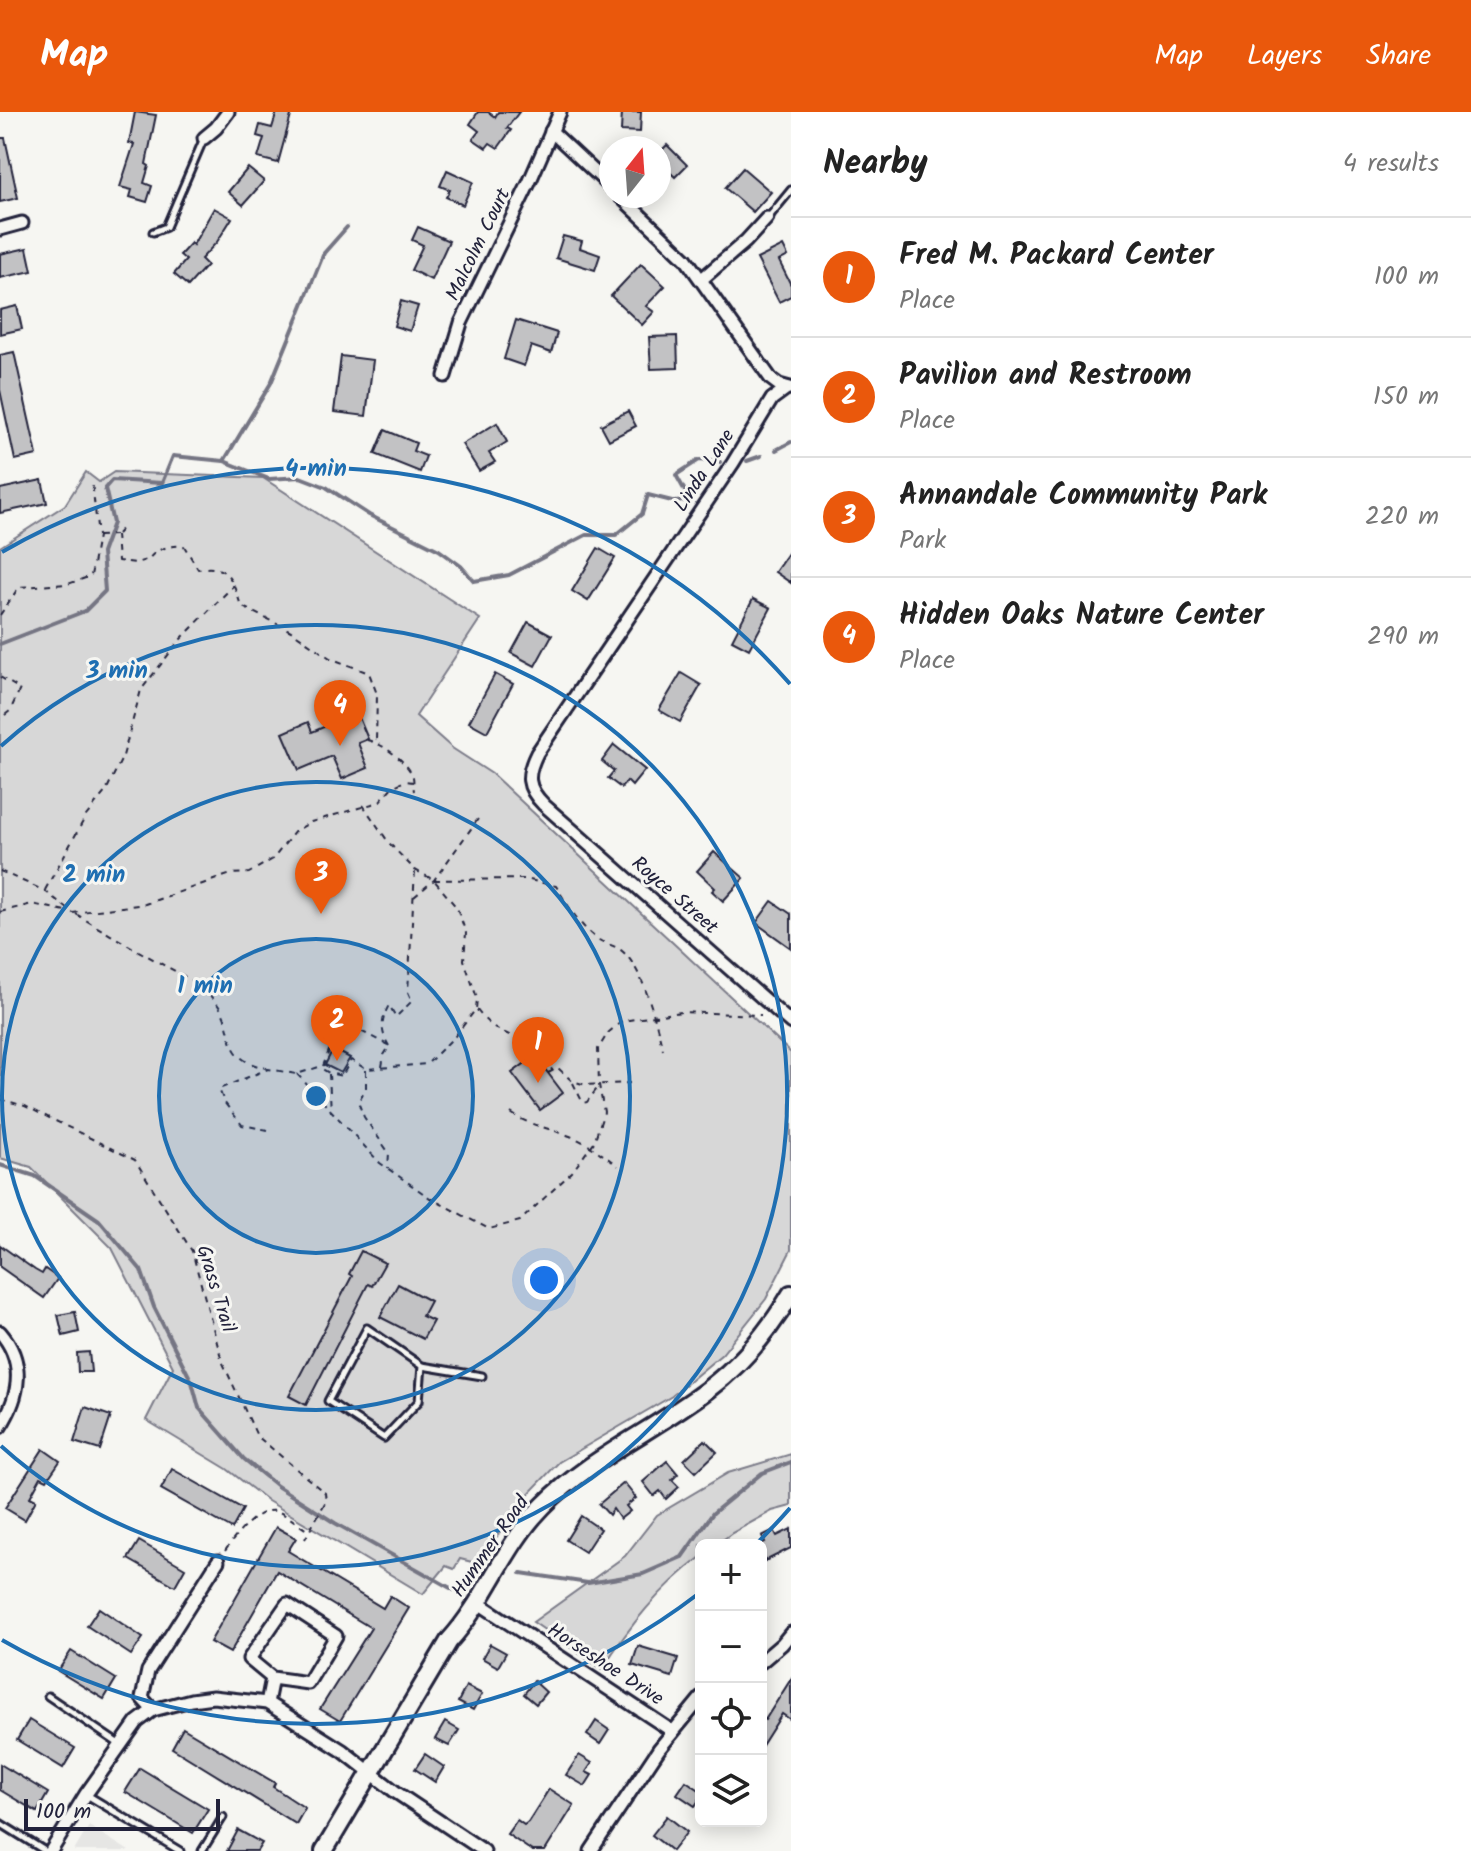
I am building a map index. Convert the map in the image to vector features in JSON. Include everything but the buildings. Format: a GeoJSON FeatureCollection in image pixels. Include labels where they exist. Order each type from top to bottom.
{"type":"FeatureCollection","features":[{"type":"Feature","properties":{"kind":"main road","name":"Hummer Road"},"geometry":{"type":"LineString","coordinates":[[324,1851],[449,1641],[461,1628],[505,1555],[541,1508],[591,1464],[709,1389],[751,1350],[789,1304]]}},
{"type":"Feature","properties":{"kind":"street"},"geometry":{"type":"LineString","coordinates":[[204,138],[228,112]]}},
{"type":"Feature","properties":{"kind":"street"},"geometry":{"type":"LineString","coordinates":[[560,112],[551,131],[599,176]]}},
{"type":"Feature","properties":{"kind":"street","name":"Malcolm Court"},"geometry":{"type":"LineString","coordinates":[[445,376],[461,323],[551,131]]}},
{"type":"Feature","properties":{"kind":"street","name":"Linda Lane"},"geometry":{"type":"LineString","coordinates":[[633,208],[702,279],[771,379],[789,388]]}},
{"type":"Feature","properties":{"kind":"street"},"geometry":{"type":"LineString","coordinates":[[702,279],[746,241],[767,218]]}},
{"type":"Feature","properties":{"kind":"street"},"geometry":{"type":"LineString","coordinates":[[0,229],[22,223]]}},
{"type":"Feature","properties":{"kind":"street"},"geometry":{"type":"LineString","coordinates":[[771,379],[774,389],[772,399]]}},
{"type":"Feature","properties":{"kind":"street","name":"Linda Lane"},"geometry":{"type":"LineString","coordinates":[[534,796],[527,779],[537,753],[728,472],[772,399],[789,388]]}},
{"type":"Feature","properties":{"kind":"street","name":"Royce Street"},"geometry":{"type":"LineString","coordinates":[[534,796],[791,1023]]}},
{"type":"Feature","properties":{"kind":"street"},"geometry":{"type":"LineString","coordinates":[[0,1332],[10,1347],[18,1376],[13,1405],[0,1427]]}},
{"type":"Feature","properties":{"kind":"street"},"geometry":{"type":"LineString","coordinates":[[153,1710],[142,1698],[148,1671],[218,1561]]}},
{"type":"Feature","properties":{"kind":"street","name":"Horseshoe Drive"},"geometry":{"type":"LineString","coordinates":[[477,1602],[672,1731],[591,1851]]}},
{"type":"Feature","properties":{"kind":"street"},"geometry":{"type":"LineString","coordinates":[[287,1604],[336,1636],[308,1683],[272,1678],[249,1659],[287,1604]]}},
{"type":"Feature","properties":{"kind":"street"},"geometry":{"type":"LineString","coordinates":[[767,1657],[791,1633]]}},
{"type":"Feature","properties":{"kind":"street"},"geometry":{"type":"LineString","coordinates":[[267,1703],[272,1678]]}},
{"type":"Feature","properties":{"kind":"street"},"geometry":{"type":"LineString","coordinates":[[51,1851],[86,1794],[137,1722],[153,1710],[213,1697],[267,1703],[343,1751],[484,1851]]}},
{"type":"Feature","properties":{"kind":"street"},"geometry":{"type":"LineString","coordinates":[[672,1731],[695,1705]]}},
{"type":"Feature","properties":{"kind":"lane"},"geometry":{"type":"LineString","coordinates":[[153,232],[166,227],[204,138]]}},
{"type":"Feature","properties":{"kind":"lane"},"geometry":{"type":"LineString","coordinates":[[767,218],[791,190]]}},
{"type":"Feature","properties":{"kind":"lane"},"geometry":{"type":"LineString","coordinates":[[422,1366],[419,1401],[384,1438],[328,1401],[367,1328],[422,1366],[482,1376]]}},
{"type":"Feature","properties":{"kind":"lane"},"geometry":{"type":"LineString","coordinates":[[48,1696],[120,1744]]}},
{"type":"Feature","properties":{"kind":"lane"},"geometry":{"type":"LineString","coordinates":[[86,1794],[180,1851]]}},
{"type":"Feature","properties":{"kind":"lane"},"geometry":{"type":"LineString","coordinates":[[202,1851],[223,1817]]}},
{"type":"Feature","properties":{"kind":"lane"},"geometry":{"type":"LineString","coordinates":[[0,1823],[45,1851]]}},
{"type":"Feature","properties":{"kind":"path"},"geometry":{"type":"LineString","coordinates":[[0,615],[19,587],[68,584],[91,576],[98,536],[92,482]]}},
{"type":"Feature","properties":{"kind":"path"},"geometry":{"type":"LineString","coordinates":[[98,536],[116,535],[124,526]]}},
{"type":"Feature","properties":{"kind":"path"},"geometry":{"type":"LineString","coordinates":[[116,535],[118,561],[136,563],[174,545],[184,546],[198,569],[222,569],[234,585],[241,606],[291,631],[330,658],[369,673],[377,694],[376,742]]}},
{"type":"Feature","properties":{"kind":"path"},"geometry":{"type":"LineString","coordinates":[[45,891],[86,816],[106,791],[123,756],[141,690],[179,641],[234,585]]}},
{"type":"Feature","properties":{"kind":"path"},"geometry":{"type":"LineString","coordinates":[[0,677],[20,689],[10,711],[0,719]]}},
{"type":"Feature","properties":{"kind":"path"},"geometry":{"type":"LineString","coordinates":[[367,740],[376,742],[404,765],[413,778],[414,791]]}},
{"type":"Feature","properties":{"kind":"path"},"geometry":{"type":"LineString","coordinates":[[0,912],[32,904],[73,913],[145,904],[231,874],[249,873],[273,859],[295,831],[311,822],[379,802],[392,787],[405,781],[413,782]]}},
{"type":"Feature","properties":{"kind":"path"},"geometry":{"type":"LineString","coordinates":[[323,1068],[342,1076],[351,1060],[366,1069],[427,1064],[476,1009],[477,998],[464,960],[466,933],[457,908],[434,880],[415,870],[389,843],[363,805]]}},
{"type":"Feature","properties":{"kind":"path"},"geometry":{"type":"LineString","coordinates":[[413,898],[434,880],[478,819]]}},
{"type":"Feature","properties":{"kind":"path"},"geometry":{"type":"LineString","coordinates":[[389,1046],[383,1035],[383,1017],[389,1005],[396,1017],[412,1001],[408,992],[415,870]]}},
{"type":"Feature","properties":{"kind":"path"},"geometry":{"type":"LineString","coordinates":[[0,871],[45,891],[73,913],[203,988],[223,1012],[230,1044],[238,1056],[250,1065],[297,1074],[323,1068]]}},
{"type":"Feature","properties":{"kind":"path"},"geometry":{"type":"LineString","coordinates":[[434,880],[525,879],[556,886],[571,910],[596,939],[622,951],[636,971],[655,1017],[663,1050]]}},
{"type":"Feature","properties":{"kind":"path"},"geometry":{"type":"LineString","coordinates":[[476,1009],[486,1023],[499,1032],[532,1046],[553,1071]]}},
{"type":"Feature","properties":{"kind":"path"},"geometry":{"type":"LineString","coordinates":[[297,1074],[388,1170],[430,1198],[489,1229],[520,1221],[572,1172],[591,1145],[604,1112],[599,1085],[598,1049],[608,1033],[622,1021],[681,1012],[755,1017],[778,1012]]}},
{"type":"Feature","properties":{"kind":"path"},"geometry":{"type":"LineString","coordinates":[[323,1068],[330,1048],[317,1015],[326,1021],[351,1026],[389,1046]]}},
{"type":"Feature","properties":{"kind":"path"},"geometry":{"type":"LineString","coordinates":[[382,1067],[389,1046]]}},
{"type":"Feature","properties":{"kind":"path"},"geometry":{"type":"LineString","coordinates":[[548,1073],[558,1068],[572,1081],[583,1103],[599,1085]]}},
{"type":"Feature","properties":{"kind":"path"},"geometry":{"type":"LineString","coordinates":[[268,1069],[219,1089],[224,1102],[242,1125],[268,1130]]}},
{"type":"Feature","properties":{"kind":"path"},"geometry":{"type":"LineString","coordinates":[[366,1069],[366,1088],[358,1102],[364,1117],[389,1153],[388,1170]]}},
{"type":"Feature","properties":{"kind":"path"},"geometry":{"type":"LineString","coordinates":[[329,1073],[331,1112]]}},
{"type":"Feature","properties":{"kind":"path"},"geometry":{"type":"LineString","coordinates":[[572,1081],[586,1085],[630,1083]]}},
{"type":"Feature","properties":{"kind":"path","name":"Grass Trail"},"geometry":{"type":"LineString","coordinates":[[0,1099],[25,1106],[135,1160],[192,1251],[222,1361],[257,1436],[325,1493],[326,1501],[310,1532]]}},
{"type":"Feature","properties":{"kind":"path"},"geometry":{"type":"LineString","coordinates":[[511,1113],[522,1121],[591,1145],[618,1166]]}},
{"type":"Feature","properties":{"kind":"path"},"geometry":{"type":"LineString","coordinates":[[218,1561],[245,1527],[267,1511],[276,1511],[310,1532],[305,1539]]}},
{"type":"Feature","properties":{"kind":"shaded area"},"geometry":{"type":"Polygon","coordinates":[[[86,472],[99,482],[114,472],[263,478],[480,619],[416,716],[452,748],[492,774],[791,1053],[791,1250],[766,1299],[722,1354],[672,1396],[559,1462],[514,1509],[480,1564],[460,1559],[454,1569],[446,1566],[423,1594],[268,1501],[227,1469],[146,1420],[173,1367],[112,1248],[31,1167],[0,1158],[0,547],[65,505],[86,472]]]}},
{"type":"Feature","properties":{"kind":"shaded area"},"geometry":{"type":"Polygon","coordinates":[[[791,1454],[791,1506],[772,1511],[724,1539],[695,1539],[695,1562],[647,1608],[602,1669],[533,1622],[625,1556],[657,1515],[728,1473],[791,1454]]]}},
{"type":"Feature","properties":{"kind":"shaded area"},"geometry":{"type":"Polygon","coordinates":[[[89,1826],[129,1851],[74,1851],[89,1826]]]}},
{"type":"Feature","properties":{"kind":"waterway"},"geometry":{"type":"LineString","coordinates":[[0,644],[85,611],[105,591],[102,553],[113,523],[105,488],[112,480],[162,483],[173,456],[224,461],[271,383],[324,253],[347,227]]}},
{"type":"Feature","properties":{"kind":"waterway"},"geometry":{"type":"LineString","coordinates":[[776,450],[791,442]]}},
{"type":"Feature","properties":{"kind":"waterway"},"geometry":{"type":"LineString","coordinates":[[747,461],[761,456]]}},
{"type":"Feature","properties":{"kind":"waterway"},"geometry":{"type":"LineString","coordinates":[[224,461],[269,479],[300,477],[326,487],[369,515],[439,550],[461,566],[474,581],[509,575],[586,535],[616,535],[642,514],[648,495],[676,502],[690,500],[676,475],[699,460],[720,462]]}},
{"type":"Feature","properties":{"kind":"waterway"},"geometry":{"type":"LineString","coordinates":[[0,1165],[35,1176],[99,1220],[141,1270],[154,1307],[192,1382],[199,1408],[244,1459],[277,1486],[335,1523],[454,1590]]}},
{"type":"Feature","properties":{"kind":"waterway"},"geometry":{"type":"LineString","coordinates":[[521,1573],[588,1583],[643,1574],[682,1557],[713,1513],[762,1473],[791,1462]]}},
{"type":"Feature","properties":{"kind":"place","name":"Hidden Oaks Nature Center"},"geometry":{"type":"Point","coordinates":[340,746]}},
{"type":"Feature","properties":{"kind":"place","name":"Annandale Community Park"},"geometry":{"type":"Point","coordinates":[321,914]}},
{"type":"Feature","properties":{"kind":"place","name":"Pavilion and Restroom"},"geometry":{"type":"Point","coordinates":[337,1061]}},
{"type":"Feature","properties":{"kind":"place","name":"Fred M. Packard Center"},"geometry":{"type":"Point","coordinates":[538,1083]}}]}
